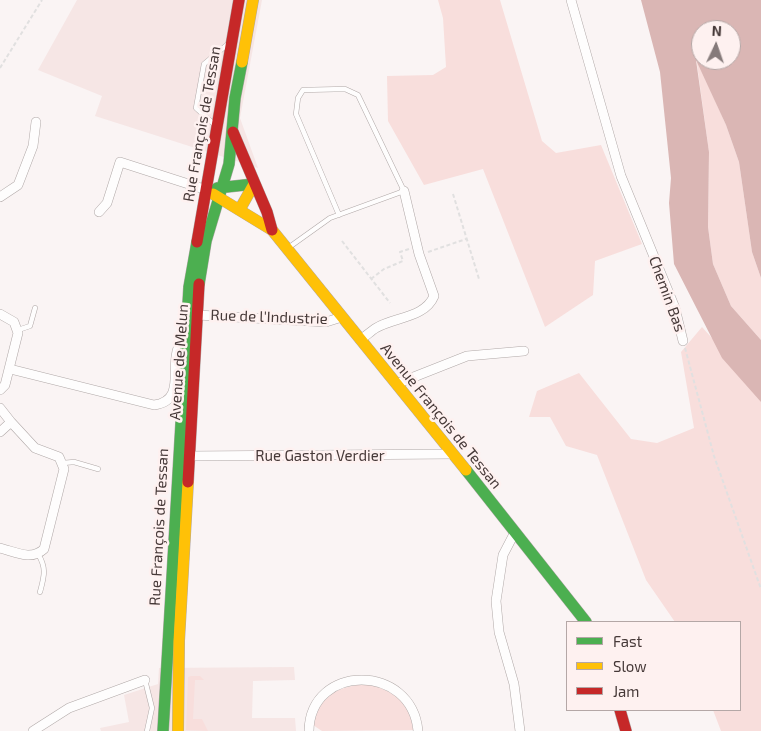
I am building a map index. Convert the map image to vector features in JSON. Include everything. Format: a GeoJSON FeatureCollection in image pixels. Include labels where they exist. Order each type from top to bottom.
{"type":"FeatureCollection","features":[{"type":"Feature","properties":{"kind":"main road","name":"Rue François de Tessan"},"geometry":{"type":"LineString","coordinates":[[162,731],[185,337],[192,262],[207,190],[239,0]]}},
{"type":"Feature","properties":{"kind":"main road","name":"Avenue de Melun"},"geometry":{"type":"LineString","coordinates":[[178,731],[179,641],[199,287],[206,242],[224,186],[232,130],[234,98],[252,0]]}},
{"type":"Feature","properties":{"kind":"main road"},"geometry":{"type":"LineString","coordinates":[[232,130],[272,230]]}},
{"type":"Feature","properties":{"kind":"main road"},"geometry":{"type":"LineString","coordinates":[[207,190],[224,186],[254,184]]}},
{"type":"Feature","properties":{"kind":"main road"},"geometry":{"type":"LineString","coordinates":[[240,210],[254,184]]}},
{"type":"Feature","properties":{"kind":"main road"},"geometry":{"type":"LineString","coordinates":[[207,190],[272,230]]}},
{"type":"Feature","properties":{"kind":"main road","name":"Avenue François de Tessan"},"geometry":{"type":"LineString","coordinates":[[272,230],[585,621]]}},
{"type":"Feature","properties":{"kind":"main road"},"geometry":{"type":"LineString","coordinates":[[620,711],[626,731]]}},
{"type":"Feature","properties":{"kind":"street","name":"Chemin Bas"},"geometry":{"type":"LineString","coordinates":[[570,0],[621,176],[675,308],[683,341]]}},
{"type":"Feature","properties":{"kind":"street"},"geometry":{"type":"LineString","coordinates":[[0,197],[18,185],[33,146],[36,122]]}},
{"type":"Feature","properties":{"kind":"street"},"geometry":{"type":"LineString","coordinates":[[99,212],[107,203],[120,162],[207,190]]}},
{"type":"Feature","properties":{"kind":"street"},"geometry":{"type":"LineString","coordinates":[[360,340],[377,327],[431,305],[434,296],[419,254],[404,191]]}},
{"type":"Feature","properties":{"kind":"street"},"geometry":{"type":"LineString","coordinates":[[0,314],[14,322],[18,330],[5,385],[0,390]]}},
{"type":"Feature","properties":{"kind":"street","name":"Rue de l'Industrie"},"geometry":{"type":"LineString","coordinates":[[197,315],[326,322],[342,317]]}},
{"type":"Feature","properties":{"kind":"street"},"geometry":{"type":"LineString","coordinates":[[10,368],[154,405],[169,400],[172,394],[176,384],[178,349],[185,337]]}},
{"type":"Feature","properties":{"kind":"street"},"geometry":{"type":"LineString","coordinates":[[396,384],[467,356],[524,351]]}},
{"type":"Feature","properties":{"kind":"street"},"geometry":{"type":"LineString","coordinates":[[0,408],[35,448],[59,457],[64,469],[44,549],[38,554],[31,556],[0,548]]}},
{"type":"Feature","properties":{"kind":"street"},"geometry":{"type":"LineString","coordinates":[[0,432],[11,422]]}},
{"type":"Feature","properties":{"kind":"street","name":"Rue Gaston Verdier"},"geometry":{"type":"LineString","coordinates":[[188,456],[453,454]]}},
{"type":"Feature","properties":{"kind":"street"},"geometry":{"type":"LineString","coordinates":[[515,532],[503,555],[496,600],[499,632],[514,684],[520,731]]}},
{"type":"Feature","properties":{"kind":"street"},"geometry":{"type":"LineString","coordinates":[[309,731],[312,712],[323,696],[343,682],[364,679],[381,683],[403,696],[414,711],[418,731]]}},
{"type":"Feature","properties":{"kind":"street"},"geometry":{"type":"LineString","coordinates":[[33,731],[69,708],[145,680]]}},
{"type":"Feature","properties":{"kind":"lane"},"geometry":{"type":"LineString","coordinates":[[218,127],[196,108],[204,64],[231,42]]}},
{"type":"Feature","properties":{"kind":"lane"},"geometry":{"type":"LineString","coordinates":[[287,249],[330,218],[339,215],[404,191],[358,95],[345,89],[303,90],[298,98],[296,114],[339,215]]}},
{"type":"Feature","properties":{"kind":"lane"},"geometry":{"type":"LineString","coordinates":[[18,330],[30,326],[35,308]]}},
{"type":"Feature","properties":{"kind":"lane"},"geometry":{"type":"LineString","coordinates":[[63,463],[74,462],[98,469]]}},
{"type":"Feature","properties":{"kind":"lane"},"geometry":{"type":"LineString","coordinates":[[38,554],[44,564],[45,571],[40,592]]}},
{"type":"Feature","properties":{"kind":"lane"},"geometry":{"type":"LineString","coordinates":[[145,680],[152,708],[147,731]]}},
{"type":"Feature","properties":{"kind":"path"},"geometry":{"type":"LineString","coordinates":[[0,68],[42,0]]}},
{"type":"Feature","properties":{"kind":"path"},"geometry":{"type":"LineString","coordinates":[[453,194],[479,279]]}},
{"type":"Feature","properties":{"kind":"path"},"geometry":{"type":"LineString","coordinates":[[371,279],[384,269],[403,261],[400,252],[411,249],[413,256],[466,239]]}},
{"type":"Feature","properties":{"kind":"path"},"geometry":{"type":"LineString","coordinates":[[342,241],[390,303]]}},
{"type":"Feature","properties":{"kind":"path","name":"Chemin Bas"},"geometry":{"type":"LineString","coordinates":[[683,341],[714,456],[761,589]]}},
{"type":"Feature","properties":{"kind":"shaded area"},"geometry":{"type":"Polygon","coordinates":[[[77,0],[262,0],[240,118],[258,168],[95,116],[102,96],[38,70],[77,0]]]}},
{"type":"Feature","properties":{"kind":"shaded area"},"geometry":{"type":"Polygon","coordinates":[[[438,0],[500,0],[542,141],[556,153],[601,145],[642,244],[595,261],[593,295],[545,327],[483,169],[424,185],[388,121],[387,76],[433,75],[446,67],[443,18],[438,0]]]}},
{"type":"Feature","properties":{"kind":"shaded area"},"geometry":{"type":"Polygon","coordinates":[[[641,0],[761,0],[761,278],[752,252],[739,162],[726,125],[701,70],[741,70],[741,20],[691,20],[691,70],[697,70],[709,152],[708,227],[713,264],[731,306],[761,340],[761,402],[722,358],[674,264],[669,203],[671,178],[660,72],[641,0]]]}},
{"type":"Feature","properties":{"kind":"shaded area"},"geometry":{"type":"Polygon","coordinates":[[[698,70],[702,70],[726,125],[739,162],[752,252],[761,278],[761,340],[731,306],[713,264],[708,227],[709,152],[698,70]]]}},
{"type":"Feature","properties":{"kind":"shaded area"},"geometry":{"type":"Polygon","coordinates":[[[702,327],[738,367],[761,398],[761,731],[721,731],[713,711],[741,711],[741,621],[674,621],[646,580],[597,455],[566,446],[550,417],[529,417],[537,391],[579,373],[631,439],[657,443],[694,428],[681,352],[702,327]]]}},
{"type":"Feature","properties":{"kind":"shaded area"},"geometry":{"type":"Polygon","coordinates":[[[294,667],[295,680],[253,681],[252,718],[295,718],[296,731],[101,731],[100,728],[129,722],[124,695],[158,684],[159,668],[294,667]]]}},
{"type":"Feature","properties":{"kind":"shaded area"},"geometry":{"type":"Polygon","coordinates":[[[200,676],[204,680],[195,680],[193,719],[202,719],[208,731],[186,730],[188,677],[200,676]]]}},
{"type":"Feature","properties":{"kind":"shaded area"},"geometry":{"type":"Polygon","coordinates":[[[367,683],[385,690],[404,704],[409,711],[413,730],[322,731],[313,725],[316,714],[326,699],[332,694],[347,687],[367,683]]]}},
{"type":"Feature","properties":{"kind":"traffic: fast"},"geometry":{"type":"LineString","coordinates":[[199,284],[206,241],[229,164],[235,98],[242,62]]}},
{"type":"Feature","properties":{"kind":"traffic: fast"},"geometry":{"type":"LineString","coordinates":[[217,188],[254,184]]}},
{"type":"Feature","properties":{"kind":"traffic: fast"},"geometry":{"type":"LineString","coordinates":[[163,731],[189,287],[197,242]]}},
{"type":"Feature","properties":{"kind":"traffic: fast"},"geometry":{"type":"LineString","coordinates":[[466,470],[585,621]]}},
{"type":"Feature","properties":{"kind":"traffic: slow"},"geometry":{"type":"LineString","coordinates":[[242,62],[253,0]]}},
{"type":"Feature","properties":{"kind":"traffic: slow"},"geometry":{"type":"LineString","coordinates":[[240,209],[254,184]]}},
{"type":"Feature","properties":{"kind":"traffic: slow"},"geometry":{"type":"LineString","coordinates":[[213,194],[272,230],[466,470]]}},
{"type":"Feature","properties":{"kind":"traffic: slow"},"geometry":{"type":"LineString","coordinates":[[178,731],[179,641],[188,482]]}},
{"type":"Feature","properties":{"kind":"traffic: jam"},"geometry":{"type":"LineString","coordinates":[[197,242],[239,0]]}},
{"type":"Feature","properties":{"kind":"traffic: jam"},"geometry":{"type":"LineString","coordinates":[[233,132],[267,212],[272,230]]}},
{"type":"Feature","properties":{"kind":"traffic: jam"},"geometry":{"type":"LineString","coordinates":[[188,482],[199,284]]}},
{"type":"Feature","properties":{"kind":"traffic: jam"},"geometry":{"type":"LineString","coordinates":[[620,711],[626,731]]}}]}
